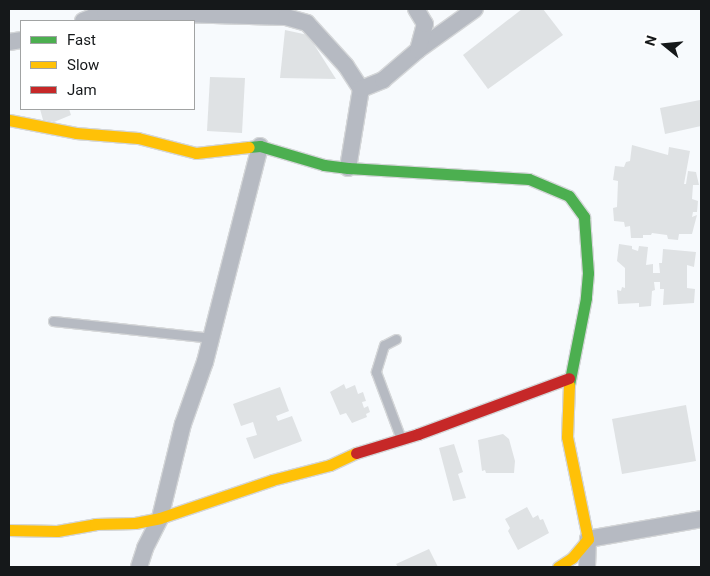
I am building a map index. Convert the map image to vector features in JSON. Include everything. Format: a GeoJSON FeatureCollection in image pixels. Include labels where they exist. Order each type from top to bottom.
{"type":"FeatureCollection","features":[{"type":"Feature","properties":{"kind":"street"},"geometry":{"type":"LineString","coordinates":[[416,9],[424,24],[418,50]]}},
{"type":"Feature","properties":{"kind":"street"},"geometry":{"type":"LineString","coordinates":[[361,89],[383,80],[418,50],[475,9]]}},
{"type":"Feature","properties":{"kind":"street"},"geometry":{"type":"LineString","coordinates":[[85,20],[105,12],[286,17],[307,23],[346,66],[361,89],[348,168]]}},
{"type":"Feature","properties":{"kind":"street"},"geometry":{"type":"LineString","coordinates":[[9,120],[76,133],[138,138],[196,152],[260,146],[324,165],[348,168],[410,174],[470,174],[529,179],[569,196],[584,217],[588,273],[586,298],[569,378],[567,437],[588,539],[587,567]]}},
{"type":"Feature","properties":{"kind":"street"},"geometry":{"type":"LineString","coordinates":[[139,567],[145,548],[160,518],[183,424],[212,338],[260,146]]}},
{"type":"Feature","properties":{"kind":"street"},"geometry":{"type":"LineString","coordinates":[[9,530],[57,531],[96,524],[135,523],[160,518],[272,480],[330,465],[366,448],[401,439],[569,378]]}},
{"type":"Feature","properties":{"kind":"street"},"geometry":{"type":"LineString","coordinates":[[558,567],[572,558],[588,539],[701,519]]}},
{"type":"Feature","properties":{"kind":"lane"},"geometry":{"type":"LineString","coordinates":[[53,321],[212,338]]}},
{"type":"Feature","properties":{"kind":"lane"},"geometry":{"type":"LineString","coordinates":[[396,339],[384,345],[376,372],[401,439]]}},
{"type":"Feature","properties":{"kind":"building"},"geometry":{"type":"Polygon","coordinates":[[[522,9],[543,9],[563,35],[488,89],[463,55],[522,9]]]}},
{"type":"Feature","properties":{"kind":"building"},"geometry":{"type":"Polygon","coordinates":[[[285,30],[308,35],[336,79],[280,78],[285,30]]]}},
{"type":"Feature","properties":{"kind":"building"},"geometry":{"type":"Polygon","coordinates":[[[210,77],[245,78],[242,133],[207,131],[210,77]]]}},
{"type":"Feature","properties":{"kind":"building"},"geometry":{"type":"Polygon","coordinates":[[[700,100],[701,126],[665,134],[660,108],[700,100]]]}},
{"type":"Feature","properties":{"kind":"building"},"geometry":{"type":"Polygon","coordinates":[[[40,110],[69,110],[71,115],[54,122],[43,120],[40,110]]]}},
{"type":"Feature","properties":{"kind":"building"},"geometry":{"type":"Polygon","coordinates":[[[632,145],[668,155],[669,147],[690,151],[684,184],[686,184],[688,171],[696,172],[699,185],[693,185],[692,199],[698,201],[697,212],[693,212],[692,217],[697,215],[692,234],[679,234],[678,240],[668,239],[667,235],[652,233],[651,235],[643,235],[643,238],[631,238],[630,226],[625,227],[624,222],[614,221],[613,208],[617,207],[618,181],[613,180],[615,166],[624,167],[626,162],[630,161],[632,145]]]}},
{"type":"Feature","properties":{"kind":"building"},"geometry":{"type":"Polygon","coordinates":[[[619,244],[632,246],[632,249],[638,251],[639,246],[648,247],[646,265],[653,264],[653,273],[660,273],[659,263],[662,263],[663,249],[696,252],[694,267],[687,265],[687,288],[695,289],[694,303],[663,305],[664,289],[660,289],[660,282],[654,282],[655,290],[652,291],[651,306],[639,307],[639,303],[618,304],[617,290],[621,291],[622,287],[625,288],[625,268],[617,261],[619,244]]]}},
{"type":"Feature","properties":{"kind":"building"},"geometry":{"type":"Polygon","coordinates":[[[344,384],[346,389],[355,385],[358,394],[363,392],[366,401],[362,402],[364,408],[368,406],[370,412],[366,414],[367,417],[352,423],[346,413],[340,415],[330,392],[344,384]]]}},
{"type":"Feature","properties":{"kind":"building"},"geometry":{"type":"Polygon","coordinates":[[[280,387],[289,411],[276,416],[278,421],[292,416],[302,441],[254,459],[246,438],[257,435],[253,422],[241,426],[233,404],[280,387]]]}},
{"type":"Feature","properties":{"kind":"building"},"geometry":{"type":"Polygon","coordinates":[[[686,405],[696,461],[622,474],[612,419],[686,405]]]}},
{"type":"Feature","properties":{"kind":"building"},"geometry":{"type":"Polygon","coordinates":[[[503,434],[509,439],[515,461],[514,473],[486,473],[485,470],[482,471],[478,440],[503,434]]]}},
{"type":"Feature","properties":{"kind":"building"},"geometry":{"type":"Polygon","coordinates":[[[454,444],[463,472],[458,474],[466,498],[453,501],[439,448],[454,444]]]}},
{"type":"Feature","properties":{"kind":"building"},"geometry":{"type":"Polygon","coordinates":[[[527,507],[533,518],[538,515],[540,520],[543,519],[549,533],[518,550],[508,531],[510,528],[505,519],[527,507]]]}},
{"type":"Feature","properties":{"kind":"building"},"geometry":{"type":"Polygon","coordinates":[[[429,549],[438,567],[398,567],[396,564],[429,549]]]}},
{"type":"Feature","properties":{"kind":"traffic: fast"},"geometry":{"type":"LineString","coordinates":[[249,147],[260,146],[324,165],[348,168],[529,179],[569,196],[584,217],[588,273],[586,298],[569,385]]}},
{"type":"Feature","properties":{"kind":"traffic: slow"},"geometry":{"type":"LineString","coordinates":[[9,120],[76,133],[138,138],[196,153],[249,147]]}},
{"type":"Feature","properties":{"kind":"traffic: slow"},"geometry":{"type":"LineString","coordinates":[[558,567],[572,558],[588,539],[567,437],[569,385]]}},
{"type":"Feature","properties":{"kind":"traffic: slow"},"geometry":{"type":"LineString","coordinates":[[9,530],[57,531],[95,524],[135,523],[160,518],[272,480],[330,465],[356,453]]}},
{"type":"Feature","properties":{"kind":"traffic: jam"},"geometry":{"type":"LineString","coordinates":[[356,453],[418,434],[569,378]]}}]}
